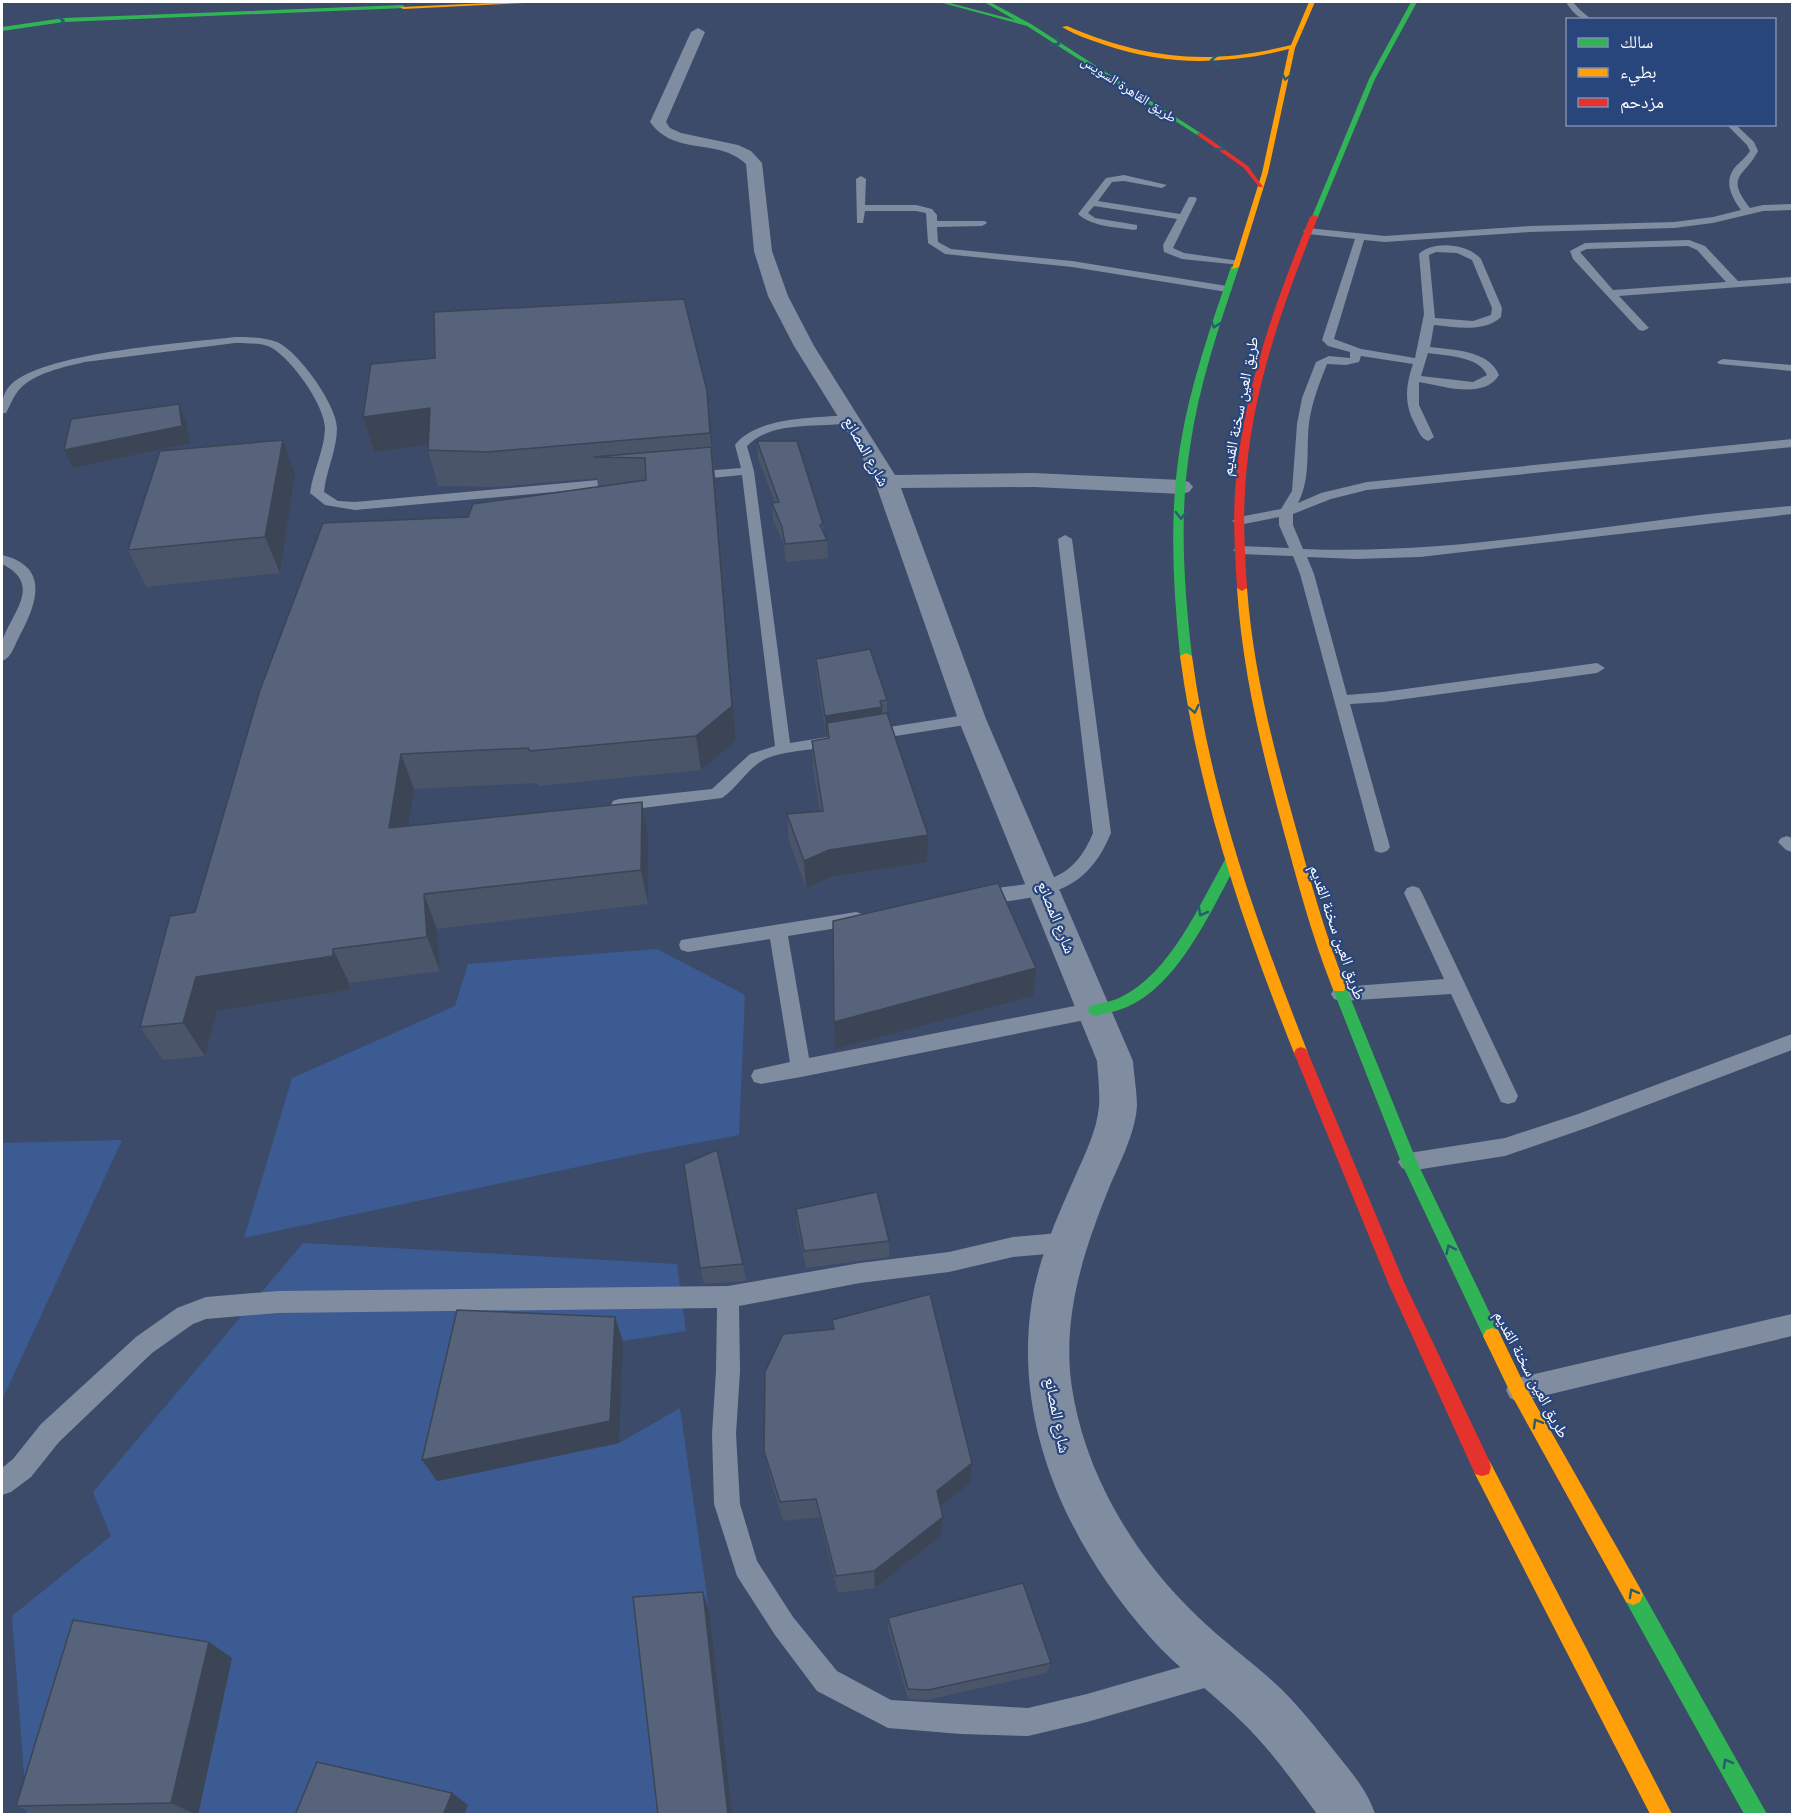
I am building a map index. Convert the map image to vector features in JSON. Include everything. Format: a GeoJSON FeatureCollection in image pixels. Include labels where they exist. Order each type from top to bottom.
{"type":"FeatureCollection","features":[{"type":"Feature","properties":{"kind":"main road"},"geometry":{"type":"LineString","coordinates":[[2,28],[64,20],[140,16],[543,2]]}},
{"type":"Feature","properties":{"kind":"main road"},"geometry":{"type":"LineString","coordinates":[[942,2],[1029,25]]}},
{"type":"Feature","properties":{"kind":"main road","name":"طريق القاهرة السويس"},"geometry":{"type":"LineString","coordinates":[[987,2],[1029,25],[1229,153],[1246,167],[1261,186]]}},
{"type":"Feature","properties":{"kind":"main road"},"geometry":{"type":"LineString","coordinates":[[1312,2],[1301,20],[1292,46],[1261,186],[1213,331],[1186,442],[1181,487],[1183,614],[1190,690],[1209,777],[1231,861],[1277,996],[1401,1294],[1478,1458],[1661,1815]]}},
{"type":"Feature","properties":{"kind":"main road","name":"طريق العين سخنة القديم"},"geometry":{"type":"LineString","coordinates":[[1414,2],[1402,21],[1353,123],[1308,231],[1268,339],[1246,444],[1241,478],[1239,521],[1243,619],[1257,705],[1308,901],[1341,994],[1409,1162],[1518,1390],[1756,1815]]}},
{"type":"Feature","properties":{"kind":"main road"},"geometry":{"type":"LineString","coordinates":[[2,17],[15,13]]}},
{"type":"Feature","properties":{"kind":"main road","name":"طريق القاهرة السويس"},"geometry":{"type":"LineString","coordinates":[[1056,22],[1105,46],[1164,58],[1230,60],[1272,53],[1292,46]]}},
{"type":"Feature","properties":{"kind":"main road"},"geometry":{"type":"LineString","coordinates":[[1095,1010],[1129,1000],[1158,978],[1198,920],[1231,861]]}},
{"type":"Feature","properties":{"kind":"street","name":"شارع المصانع"},"geometry":{"type":"LineString","coordinates":[[698,32],[658,122],[666,132],[698,142],[733,149],[747,155],[754,163],[763,251],[769,273],[790,320],[886,482],[972,719],[1045,888],[1115,1060],[1118,1106],[1114,1128],[1054,1289],[1047,1340],[1051,1395],[1064,1453],[1088,1511],[1123,1568],[1168,1622],[1223,1669],[1274,1718],[1349,1815]]}},
{"type":"Feature","properties":{"kind":"street"},"geometry":{"type":"LineString","coordinates":[[886,482],[1056,478],[1181,487]]}},
{"type":"Feature","properties":{"kind":"lane"},"geometry":{"type":"LineString","coordinates":[[1570,2],[1576,11],[1586,18]]}},
{"type":"Feature","properties":{"kind":"lane"},"geometry":{"type":"LineString","coordinates":[[1732,126],[1751,144],[1754,151],[1737,170],[1732,181],[1734,192],[1747,211]]}},
{"type":"Feature","properties":{"kind":"lane"},"geometry":{"type":"LineString","coordinates":[[1134,226],[1085,218],[1083,214],[1109,180],[1118,178],[1162,185]]}},
{"type":"Feature","properties":{"kind":"lane"},"geometry":{"type":"LineString","coordinates":[[860,221],[861,179]]}},
{"type":"Feature","properties":{"kind":"lane"},"geometry":{"type":"LineString","coordinates":[[1095,199],[1185,213]]}},
{"type":"Feature","properties":{"kind":"lane"},"geometry":{"type":"LineString","coordinates":[[1192,199],[1168,245],[1168,250],[1182,256],[1236,263]]}},
{"type":"Feature","properties":{"kind":"lane"},"geometry":{"type":"LineString","coordinates":[[1308,231],[1360,238],[1394,239],[1530,229],[1674,225],[1713,220],[1747,211],[1792,207]]}},
{"type":"Feature","properties":{"kind":"lane"},"geometry":{"type":"LineString","coordinates":[[861,208],[926,210],[931,213],[933,243],[949,252],[1071,264],[1227,289]]}},
{"type":"Feature","properties":{"kind":"lane"},"geometry":{"type":"LineString","coordinates":[[932,224],[982,223]]}},
{"type":"Feature","properties":{"kind":"lane"},"geometry":{"type":"LineString","coordinates":[[1355,356],[1354,349],[1332,344],[1328,340],[1360,238]]}},
{"type":"Feature","properties":{"kind":"lane"},"geometry":{"type":"LineString","coordinates":[[1643,328],[1577,257],[1576,249],[1585,246],[1689,243],[1701,248],[1716,262],[1722,274],[1735,284]]}},
{"type":"Feature","properties":{"kind":"lane"},"geometry":{"type":"LineString","coordinates":[[1428,437],[1411,406],[1411,389],[1429,321],[1424,254],[1429,250],[1440,249],[1470,254],[1476,259],[1497,308],[1496,316],[1492,320],[1475,323],[1429,321]]}},
{"type":"Feature","properties":{"kind":"lane"},"geometry":{"type":"LineString","coordinates":[[1611,293],[1792,280]]}},
{"type":"Feature","properties":{"kind":"lane"},"geometry":{"type":"LineString","coordinates":[[2,410],[14,388],[33,376],[57,366],[96,357],[235,340],[256,341],[274,345],[285,352],[328,412],[330,434],[317,484],[317,493],[324,501],[337,506],[629,482]]}},
{"type":"Feature","properties":{"kind":"lane"},"geometry":{"type":"LineString","coordinates":[[1381,847],[1307,574],[1288,532],[1286,512],[1298,491],[1303,424],[1308,398],[1322,362],[1328,359],[1355,356],[1474,386],[1490,380],[1493,375],[1491,370],[1477,360],[1423,349]]}},
{"type":"Feature","properties":{"kind":"lane"},"geometry":{"type":"LineString","coordinates":[[1723,362],[1792,368]]}},
{"type":"Feature","properties":{"kind":"lane"},"geometry":{"type":"LineString","coordinates":[[783,749],[748,471],[741,446],[744,440],[757,432],[850,419]]}},
{"type":"Feature","properties":{"kind":"lane"},"geometry":{"type":"LineString","coordinates":[[1239,521],[1286,512],[1326,496],[1367,486],[1792,443]]}},
{"type":"Feature","properties":{"kind":"lane"},"geometry":{"type":"LineString","coordinates":[[676,477],[748,471]]}},
{"type":"Feature","properties":{"kind":"lane"},"geometry":{"type":"LineString","coordinates":[[1240,550],[1356,555],[1420,554],[1792,510]]}},
{"type":"Feature","properties":{"kind":"lane"},"geometry":{"type":"LineString","coordinates":[[964,901],[1059,884],[1088,863],[1098,849],[1102,833],[1065,539]]}},
{"type":"Feature","properties":{"kind":"lane"},"geometry":{"type":"LineString","coordinates":[[2,559],[23,569],[29,578],[31,589],[28,601],[2,656]]}},
{"type":"Feature","properties":{"kind":"lane"},"geometry":{"type":"LineString","coordinates":[[1341,700],[1383,698],[1597,668]]}},
{"type":"Feature","properties":{"kind":"lane"},"geometry":{"type":"LineString","coordinates":[[602,807],[716,794],[729,786],[747,762],[764,753],[972,719]]}},
{"type":"Feature","properties":{"kind":"lane"},"geometry":{"type":"LineString","coordinates":[[1413,892],[1508,1096]]}},
{"type":"Feature","properties":{"kind":"lane"},"geometry":{"type":"LineString","coordinates":[[688,945],[871,916]]}},
{"type":"Feature","properties":{"kind":"lane"},"geometry":{"type":"LineString","coordinates":[[778,932],[801,1069]]}},
{"type":"Feature","properties":{"kind":"lane"},"geometry":{"type":"LineString","coordinates":[[1341,994],[1457,986]]}},
{"type":"Feature","properties":{"kind":"lane"},"geometry":{"type":"LineString","coordinates":[[761,1076],[1095,1010]]}},
{"type":"Feature","properties":{"kind":"lane"},"geometry":{"type":"LineString","coordinates":[[1409,1162],[1505,1147],[1582,1121],[1792,1042]]}},
{"type":"Feature","properties":{"kind":"lane"},"geometry":{"type":"LineString","coordinates":[[2,1483],[22,1468],[50,1434],[144,1345],[185,1316],[206,1308],[278,1302],[728,1297],[860,1273],[949,1262],[1013,1247],[1070,1242]]}},
{"type":"Feature","properties":{"kind":"lane"},"geometry":{"type":"LineString","coordinates":[[728,1297],[728,1371],[724,1434],[727,1504],[746,1567],[784,1626],[827,1681],[888,1714],[961,1720],[1028,1722],[1087,1708],[1223,1669]]}},
{"type":"Feature","properties":{"kind":"lane"},"geometry":{"type":"LineString","coordinates":[[1518,1390],[1792,1325]]}},
{"type":"Feature","properties":{"kind":"shaded area"},"geometry":{"type":"Polygon","coordinates":[[[657,949],[745,995],[739,1135],[638,1154],[244,1238],[292,1078],[455,1006],[468,964],[657,949]]]}},
{"type":"Feature","properties":{"kind":"shaded area"},"geometry":{"type":"Polygon","coordinates":[[[122,1140],[2,1400],[2,1143],[122,1140]]]}},
{"type":"Feature","properties":{"kind":"shaded area"},"geometry":{"type":"Polygon","coordinates":[[[303,1243],[677,1264],[686,1331],[623,1341],[470,1334],[438,1481],[619,1443],[680,1408],[709,1610],[665,1814],[198,1814],[100,1637],[48,1814],[27,1814],[12,1616],[111,1536],[93,1492],[303,1243]]]}},
{"type":"Feature","properties":{"kind":"building"},"geometry":{"type":"Polygon","coordinates":[[[684,299],[707,391],[710,433],[488,452],[428,450],[430,408],[363,417],[371,364],[435,358],[434,312],[684,299]]]}},
{"type":"Feature","properties":{"kind":"building"},"geometry":{"type":"Polygon","coordinates":[[[179,404],[182,426],[64,450],[71,419],[179,404]]]}},
{"type":"Feature","properties":{"kind":"building"},"geometry":{"type":"Polygon","coordinates":[[[283,440],[265,537],[128,550],[160,451],[283,440]]]}},
{"type":"Feature","properties":{"kind":"building"},"geometry":{"type":"Polygon","coordinates":[[[757,441],[797,441],[823,524],[820,525],[827,540],[785,544],[782,527],[772,503],[779,502],[757,441]]]}},
{"type":"Feature","properties":{"kind":"building"},"geometry":{"type":"Polygon","coordinates":[[[711,447],[732,706],[696,736],[530,751],[528,748],[401,754],[389,828],[642,802],[641,870],[424,894],[427,937],[333,949],[333,956],[196,977],[183,1023],[140,1027],[170,916],[195,912],[260,690],[323,523],[468,517],[473,504],[646,480],[645,458],[593,457],[711,447]]]}},
{"type":"Feature","properties":{"kind":"building"},"geometry":{"type":"Polygon","coordinates":[[[870,649],[887,700],[880,701],[882,707],[825,716],[816,659],[870,649]]]}},
{"type":"Feature","properties":{"kind":"building"},"geometry":{"type":"Polygon","coordinates":[[[887,713],[928,835],[829,850],[804,861],[787,814],[823,811],[812,741],[829,738],[827,723],[887,713]]]}},
{"type":"Feature","properties":{"kind":"building"},"geometry":{"type":"Polygon","coordinates":[[[998,883],[1036,968],[834,1022],[833,921],[998,883]]]}},
{"type":"Feature","properties":{"kind":"building"},"geometry":{"type":"Polygon","coordinates":[[[717,1150],[743,1264],[700,1268],[684,1164],[717,1150]]]}},
{"type":"Feature","properties":{"kind":"building"},"geometry":{"type":"Polygon","coordinates":[[[877,1192],[889,1241],[804,1251],[796,1209],[877,1192]]]}},
{"type":"Feature","properties":{"kind":"building"},"geometry":{"type":"Polygon","coordinates":[[[930,1294],[972,1463],[937,1491],[943,1517],[874,1571],[836,1576],[816,1499],[780,1502],[764,1451],[765,1372],[783,1334],[834,1329],[832,1320],[930,1294]]]}},
{"type":"Feature","properties":{"kind":"building"},"geometry":{"type":"Polygon","coordinates":[[[457,1310],[615,1317],[610,1421],[422,1460],[457,1310]]]}},
{"type":"Feature","properties":{"kind":"building"},"geometry":{"type":"Polygon","coordinates":[[[1023,1583],[1051,1663],[928,1690],[908,1689],[888,1618],[1023,1583]]]}},
{"type":"Feature","properties":{"kind":"building"},"geometry":{"type":"Polygon","coordinates":[[[703,1592],[728,1815],[658,1815],[633,1597],[703,1592]]]}},
{"type":"Feature","properties":{"kind":"building"},"geometry":{"type":"Polygon","coordinates":[[[73,1620],[209,1642],[171,1803],[16,1806],[73,1620]]]}},
{"type":"Feature","properties":{"kind":"building"},"geometry":{"type":"Polygon","coordinates":[[[317,1762],[452,1793],[443,1815],[295,1815],[317,1762]]]}},
{"type":"Feature","properties":{"kind":"traffic: fast"},"geometry":{"type":"LineString","coordinates":[[942,2],[1029,25]]}},
{"type":"Feature","properties":{"kind":"traffic: fast"},"geometry":{"type":"LineString","coordinates":[[987,2],[1029,25],[1199,134]]}},
{"type":"Feature","properties":{"kind":"traffic: fast"},"geometry":{"type":"LineString","coordinates":[[1314,217],[1372,79],[1414,2]]}},
{"type":"Feature","properties":{"kind":"traffic: fast"},"geometry":{"type":"LineString","coordinates":[[2,29],[64,20],[403,7]]}},
{"type":"Feature","properties":{"kind":"traffic: fast"},"geometry":{"type":"LineString","coordinates":[[1186,656],[1178,552],[1179,499],[1185,447],[1200,378],[1235,267]]}},
{"type":"Feature","properties":{"kind":"traffic: fast"},"geometry":{"type":"LineString","coordinates":[[1095,1010],[1130,999],[1162,972],[1176,955],[1200,917],[1231,861]]}},
{"type":"Feature","properties":{"kind":"traffic: fast"},"geometry":{"type":"LineString","coordinates":[[1339,987],[1409,1162],[1492,1336]]}},
{"type":"Feature","properties":{"kind":"traffic: fast"},"geometry":{"type":"LineString","coordinates":[[1633,1595],[1756,1814]]}},
{"type":"Feature","properties":{"kind":"traffic: slow"},"geometry":{"type":"LineString","coordinates":[[403,7],[543,2]]}},
{"type":"Feature","properties":{"kind":"traffic: slow"},"geometry":{"type":"LineString","coordinates":[[1235,267],[1265,173],[1292,48],[1312,2]]}},
{"type":"Feature","properties":{"kind":"traffic: slow"},"geometry":{"type":"LineString","coordinates":[[1065,27],[1120,48],[1177,59],[1234,58],[1263,54],[1292,46]]}},
{"type":"Feature","properties":{"kind":"traffic: slow"},"geometry":{"type":"LineString","coordinates":[[1242,588],[1247,644],[1263,726],[1309,899],[1339,987]]}},
{"type":"Feature","properties":{"kind":"traffic: slow"},"geometry":{"type":"LineString","coordinates":[[1186,656],[1193,707],[1215,809],[1246,908],[1301,1053]]}},
{"type":"Feature","properties":{"kind":"traffic: slow"},"geometry":{"type":"LineString","coordinates":[[1492,1336],[1518,1390],[1633,1595]]}},
{"type":"Feature","properties":{"kind":"traffic: slow"},"geometry":{"type":"LineString","coordinates":[[1482,1467],[1661,1814]]}},
{"type":"Feature","properties":{"kind":"traffic: jam"},"geometry":{"type":"LineString","coordinates":[[1199,134],[1246,167],[1261,186]]}},
{"type":"Feature","properties":{"kind":"traffic: jam"},"geometry":{"type":"LineString","coordinates":[[1242,588],[1239,532],[1240,491],[1252,409],[1278,312],[1314,217]]}},
{"type":"Feature","properties":{"kind":"traffic: jam"},"geometry":{"type":"LineString","coordinates":[[1301,1053],[1397,1285],[1482,1467]]}}]}
